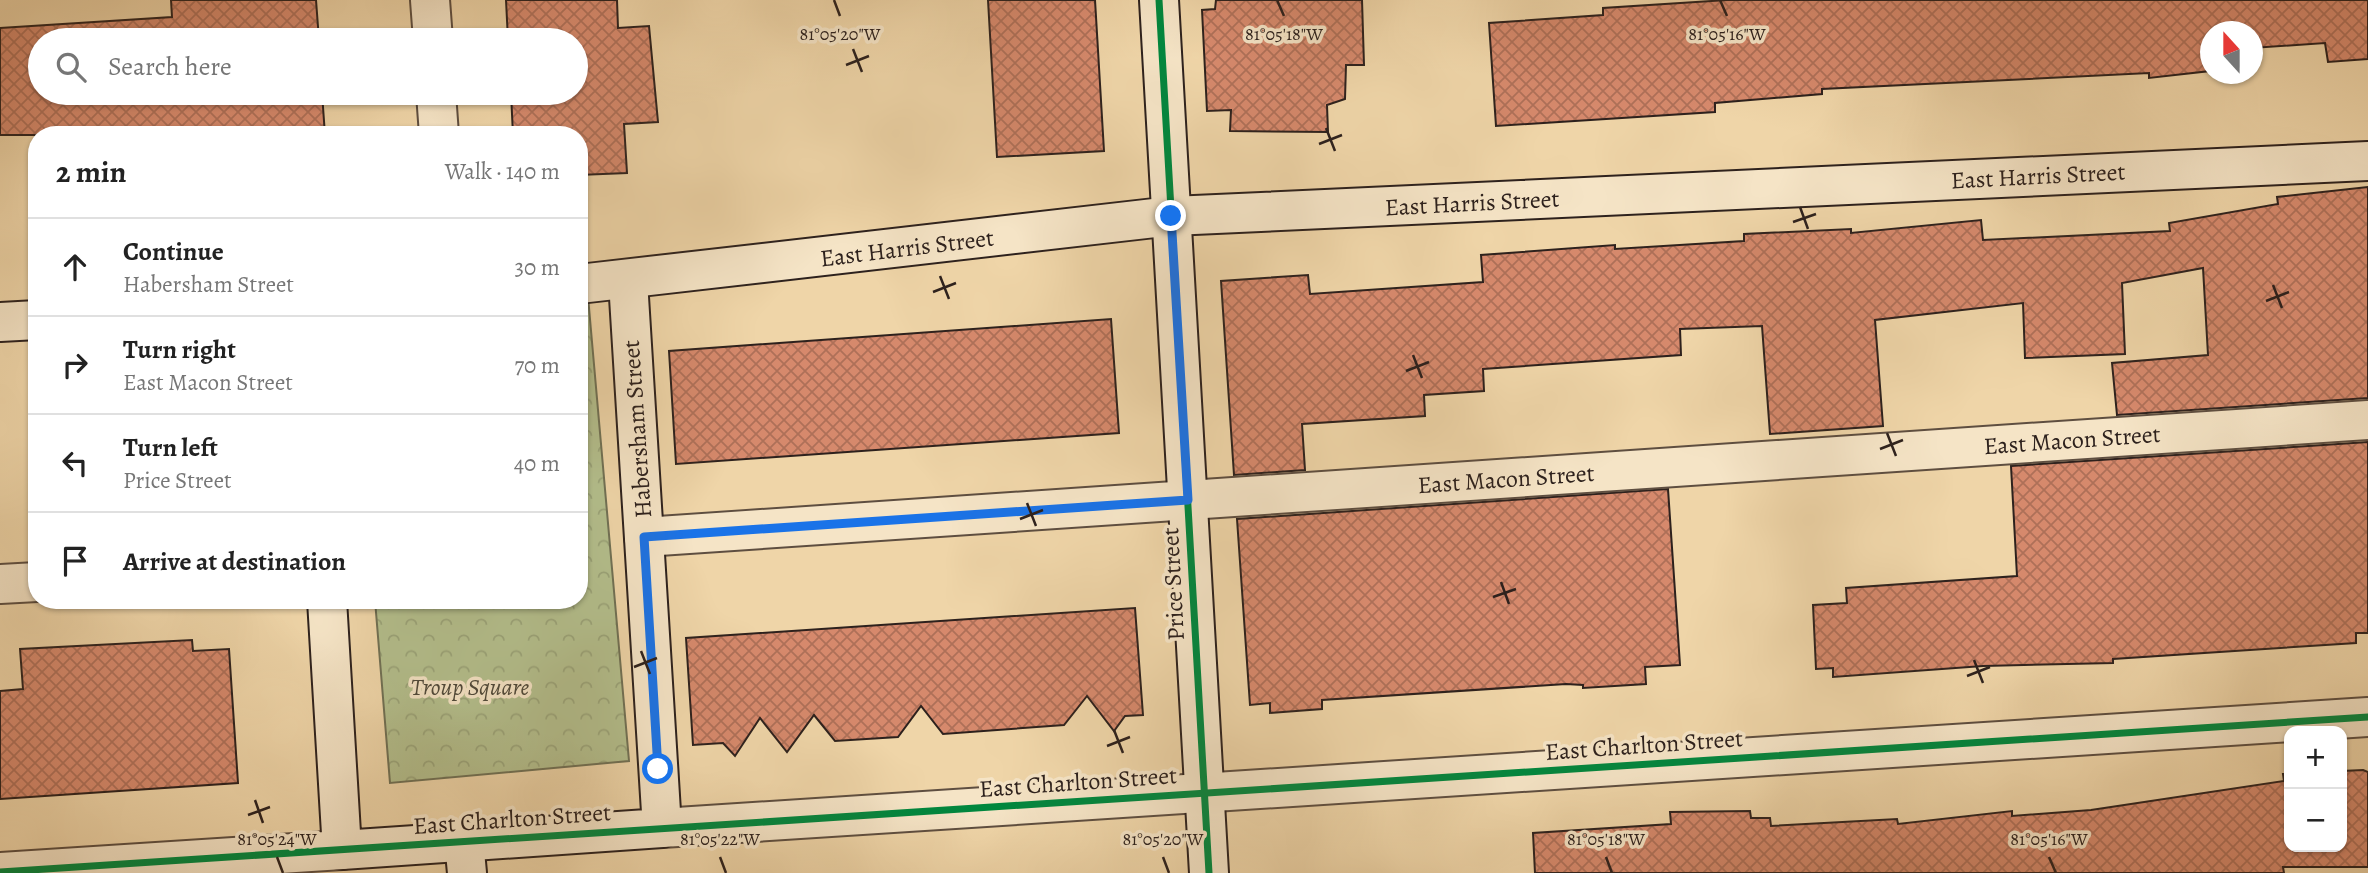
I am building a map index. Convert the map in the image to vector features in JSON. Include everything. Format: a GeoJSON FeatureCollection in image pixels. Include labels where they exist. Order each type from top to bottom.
{"type":"FeatureCollection","features":[{"type":"Feature","properties":{"kind":"street"},"geometry":{"type":"LineString","coordinates":[[430,0],[432,28]]}},
{"type":"Feature","properties":{"kind":"street","name":"Price Street"},"geometry":{"type":"LineString","coordinates":[[1159,0],[1209,873]]}},
{"type":"Feature","properties":{"kind":"street"},"geometry":{"type":"LineString","coordinates":[[437,105],[438,126]]}},
{"type":"Feature","properties":{"kind":"street","name":"East Harris Street"},"geometry":{"type":"LineString","coordinates":[[588,283],[628,281],[1171,216],[2368,161]]}},
{"type":"Feature","properties":{"kind":"street","name":"Habersham Street"},"geometry":{"type":"LineString","coordinates":[[628,281],[662,828]]}},
{"type":"Feature","properties":{"kind":"street"},"geometry":{"type":"LineString","coordinates":[[0,323],[28,321]]}},
{"type":"Feature","properties":{"kind":"street","name":"East Macon Street"},"geometry":{"type":"LineString","coordinates":[[644,537],[2368,420]]}},
{"type":"Feature","properties":{"kind":"street"},"geometry":{"type":"LineString","coordinates":[[0,584],[28,582]]}},
{"type":"Feature","properties":{"kind":"street"},"geometry":{"type":"LineString","coordinates":[[328,609],[342,850]]}},
{"type":"Feature","properties":{"kind":"street","name":"East Charlton Street"},"geometry":{"type":"LineString","coordinates":[[0,872],[342,850],[466,857],[662,828],[2368,717]]}},
{"type":"Feature","properties":{"kind":"green space","name":"Troup Square"},"geometry":{"type":"Polygon","coordinates":[[[588,297],[629,761],[390,783],[376,609],[588,609],[588,297]]]}},
{"type":"Feature","properties":{"kind":"building"},"geometry":{"type":"Polygon","coordinates":[[[171,0],[316,0],[318,28],[28,28],[28,105],[323,105],[324,126],[28,126],[28,135],[0,135],[0,28],[172,17],[171,0]]]}},
{"type":"Feature","properties":{"kind":"building"},"geometry":{"type":"Polygon","coordinates":[[[506,0],[617,0],[618,28],[649,26],[658,122],[624,124],[627,173],[588,175],[588,126],[513,126],[512,105],[588,105],[588,28],[507,28],[506,0]]]}},
{"type":"Feature","properties":{"kind":"building"},"geometry":{"type":"Polygon","coordinates":[[[988,0],[1095,0],[1104,151],[997,157],[988,0]]]}},
{"type":"Feature","properties":{"kind":"building"},"geometry":{"type":"Polygon","coordinates":[[[1216,0],[1362,0],[1364,65],[1346,65],[1345,99],[1327,105],[1328,132],[1230,131],[1231,110],[1207,111],[1202,10],[1215,9],[1216,0]]]}},
{"type":"Feature","properties":{"kind":"building"},"geometry":{"type":"Polygon","coordinates":[[[1727,0],[2368,0],[2368,59],[2328,62],[2325,43],[2263,47],[2263,21],[2200,21],[2200,72],[2149,78],[2149,73],[1822,89],[1822,94],[1715,103],[1715,112],[1496,126],[1489,23],[1603,15],[1603,8],[1727,0]]]}},
{"type":"Feature","properties":{"kind":"building"},"geometry":{"type":"Polygon","coordinates":[[[2368,187],[2368,398],[2117,415],[2112,363],[2208,355],[2203,268],[2122,283],[2125,354],[2025,358],[2023,303],[1875,320],[1883,426],[1770,434],[1762,326],[1680,329],[1681,355],[1483,369],[1484,391],[1424,395],[1425,416],[1302,424],[1305,470],[1234,475],[1221,281],[1308,275],[1310,294],[1483,282],[1481,255],[1615,245],[1615,249],[1744,241],[1744,234],[1851,229],[1851,233],[1981,220],[1983,240],[2170,231],[2169,223],[2278,204],[2277,197],[2368,187]]]}},
{"type":"Feature","properties":{"kind":"building"},"geometry":{"type":"Polygon","coordinates":[[[1111,319],[1119,433],[676,464],[669,351],[1111,319]]]}},
{"type":"Feature","properties":{"kind":"building"},"geometry":{"type":"Polygon","coordinates":[[[2368,442],[2368,633],[2356,633],[2356,643],[2113,659],[2113,663],[1983,666],[1833,677],[1833,668],[1816,669],[1813,605],[1847,603],[1846,588],[2017,576],[2011,466],[2368,442]]]}},
{"type":"Feature","properties":{"kind":"building"},"geometry":{"type":"Polygon","coordinates":[[[1668,489],[1680,665],[1645,667],[1646,684],[1583,688],[1583,685],[1566,684],[1322,700],[1322,709],[1270,713],[1270,703],[1250,705],[1237,519],[1668,489]]]}},
{"type":"Feature","properties":{"kind":"building"},"geometry":{"type":"Polygon","coordinates":[[[1135,608],[1143,715],[1125,716],[1114,731],[1087,696],[1064,725],[943,734],[921,706],[898,737],[835,741],[814,715],[787,752],[760,718],[735,756],[723,743],[693,745],[686,638],[1135,608]]]}},
{"type":"Feature","properties":{"kind":"building"},"geometry":{"type":"Polygon","coordinates":[[[192,640],[193,651],[229,649],[238,783],[0,799],[0,691],[23,689],[20,649],[192,640]]]}},
{"type":"Feature","properties":{"kind":"building"},"geometry":{"type":"Polygon","coordinates":[[[2347,771],[2368,772],[2368,867],[2283,867],[2284,873],[1535,873],[1533,833],[1671,824],[1670,812],[1750,811],[1751,818],[1770,818],[1771,826],[1897,819],[1898,824],[2012,811],[2012,816],[2091,810],[2284,781],[2284,852],[2347,852],[2347,771]]]}},
{"type":"Feature","properties":{"kind":"cycle path"},"geometry":{"type":"LineString","coordinates":[[1159,0],[1209,873]]}},
{"type":"Feature","properties":{"kind":"cycle path"},"geometry":{"type":"LineString","coordinates":[[0,872],[2368,717]]}},
{"type":"Feature","properties":{"kind":"route"},"geometry":{"type":"LineString","coordinates":[[658,769],[644,537],[1188,500],[1171,216]]}}]}
